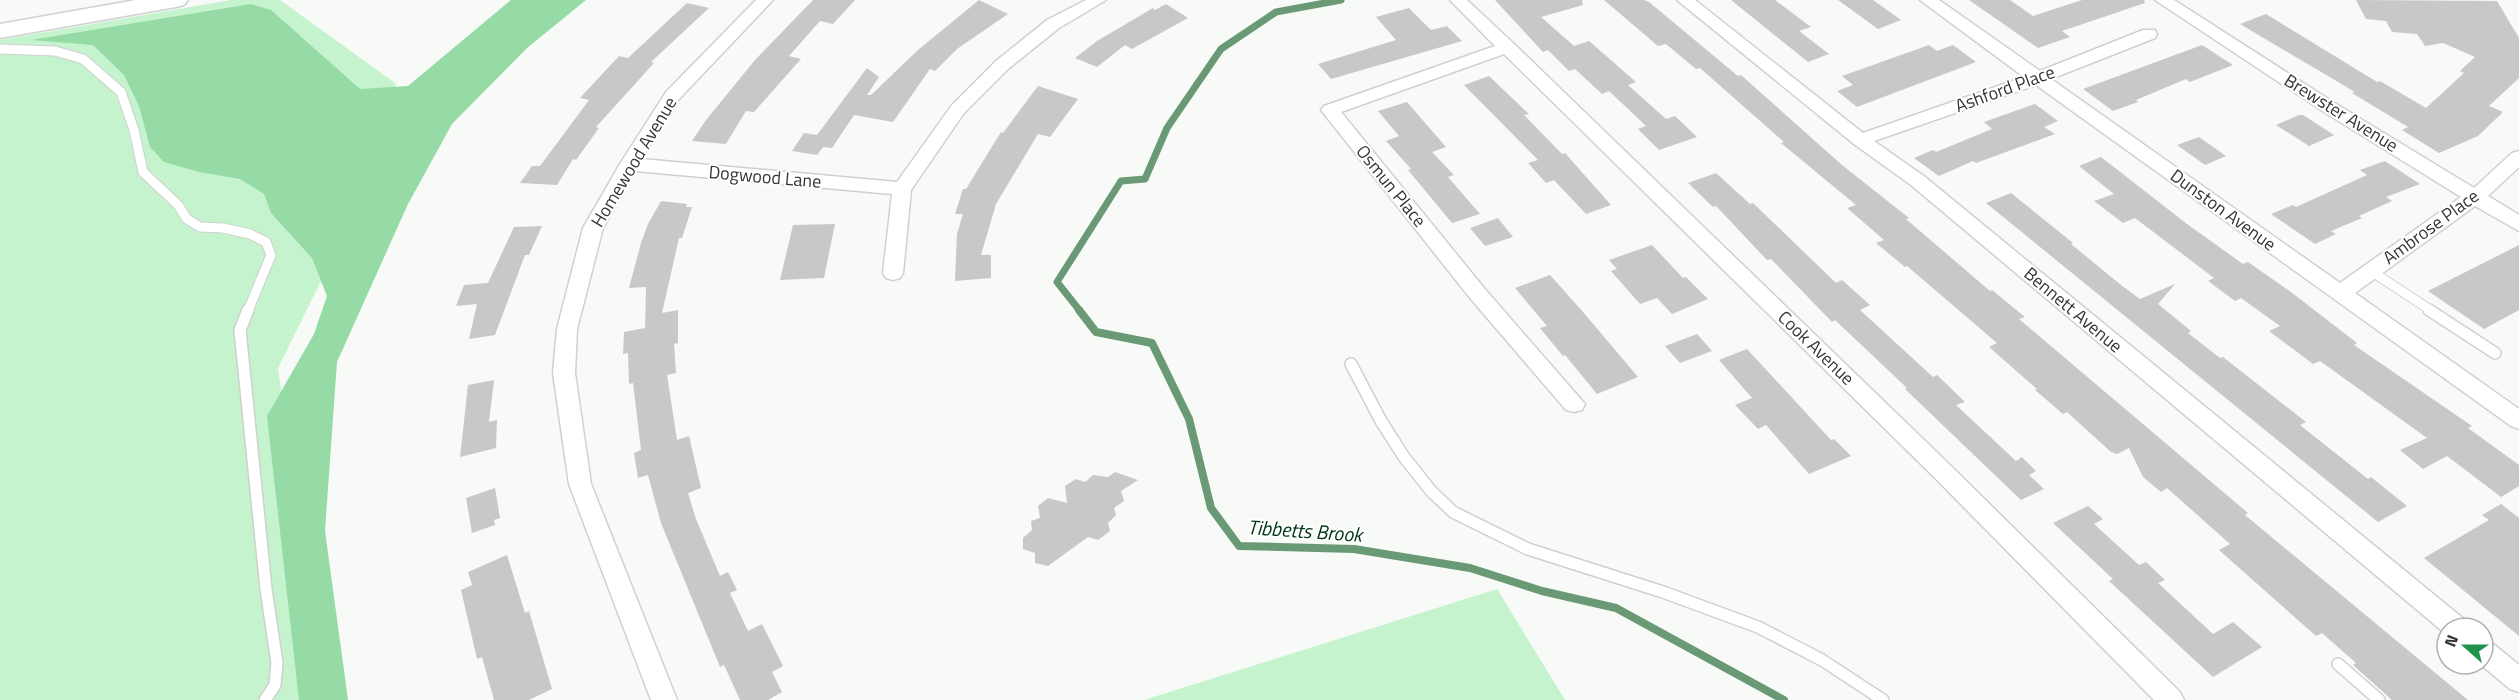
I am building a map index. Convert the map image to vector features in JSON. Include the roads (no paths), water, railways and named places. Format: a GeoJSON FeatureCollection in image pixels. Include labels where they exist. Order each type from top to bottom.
{"type":"FeatureCollection","features":[{"type":"Feature","properties":{"kind":"street"},"geometry":{"type":"LineString","coordinates":[[0,31],[176,0]]}},
{"type":"Feature","properties":{"kind":"street","name":"Homewood Avenue"},"geometry":{"type":"LineString","coordinates":[[664,700],[580,484],[564,373],[567,328],[593,228],[629,164],[672,96],[765,0]]}},
{"type":"Feature","properties":{"kind":"street"},"geometry":{"type":"LineString","coordinates":[[893,273],[902,189],[958,109],[1002,65],[1053,24],[1098,0]]}},
{"type":"Feature","properties":{"kind":"street","name":"Cook Avenue"},"geometry":{"type":"LineString","coordinates":[[1458,0],[2172,698]]}},
{"type":"Feature","properties":{"kind":"street","name":"Bennett Avenue"},"geometry":{"type":"LineString","coordinates":[[1685,0],[1860,140],[1918,181],[2442,616]]}},
{"type":"Feature","properties":{"kind":"street","name":"Dunston Avenue"},"geometry":{"type":"LineString","coordinates":[[1928,0],[2519,420]]}},
{"type":"Feature","properties":{"kind":"street","name":"Brewster Avenue"},"geometry":{"type":"LineString","coordinates":[[2163,0],[2327,106],[2519,224]]}},
{"type":"Feature","properties":{"kind":"street","name":"Ashford Place"},"geometry":{"type":"LineString","coordinates":[[1860,140],[2038,78],[2149,34]]}},
{"type":"Feature","properties":{"kind":"street","name":"Osmun Place"},"geometry":{"type":"LineString","coordinates":[[1507,47],[1330,110],[1478,293],[1574,404]]}},
{"type":"Feature","properties":{"kind":"street","name":"Ambrose Place"},"geometry":{"type":"LineString","coordinates":[[2340,293],[2476,196],[2519,157]]}},
{"type":"Feature","properties":{"kind":"street","name":"Dogwood Lane"},"geometry":{"type":"LineString","coordinates":[[629,164],[902,189]]}},
{"type":"Feature","properties":{"kind":"street"},"geometry":{"type":"LineString","coordinates":[[2495,661],[2519,681]]}},
{"type":"Feature","properties":{"kind":"lane"},"geometry":{"type":"LineString","coordinates":[[0,49],[55,51],[82,59],[103,74],[121,92],[134,130],[143,171],[178,205],[187,219],[200,227],[223,228],[250,234],[266,242],[272,255],[240,330],[266,589],[277,663],[275,685],[266,700]]}},
{"type":"Feature","properties":{"kind":"lane"},"geometry":{"type":"LineString","coordinates":[[2371,271],[2495,353]]}},
{"type":"Feature","properties":{"kind":"lane"},"geometry":{"type":"LineString","coordinates":[[1351,364],[1385,431],[1417,475],[1447,508],[1486,530],[1540,555],[1643,585],[1755,627],[1820,659],[1883,700]]}},
{"type":"Feature","properties":{"kind":"lane"},"geometry":{"type":"LineString","coordinates":[[2338,663],[2379,700]]}},
{"type":"Feature","properties":{"kind":"waterway","name":"Tibbetts Brook"},"geometry":{"type":"LineString","coordinates":[[1080,311],[1057,282],[1121,181],[1145,179],[1167,128],[1221,49],[1276,12],[1341,0]]}},
{"type":"Feature","properties":{"kind":"waterway","name":"Tibbetts Brook"},"geometry":{"type":"LineString","coordinates":[[1079,310],[1096,332],[1152,343],[1189,419],[1211,508],[1239,546],[1354,549],[1470,568],[1542,591],[1616,608],[1784,700]]}}]}
